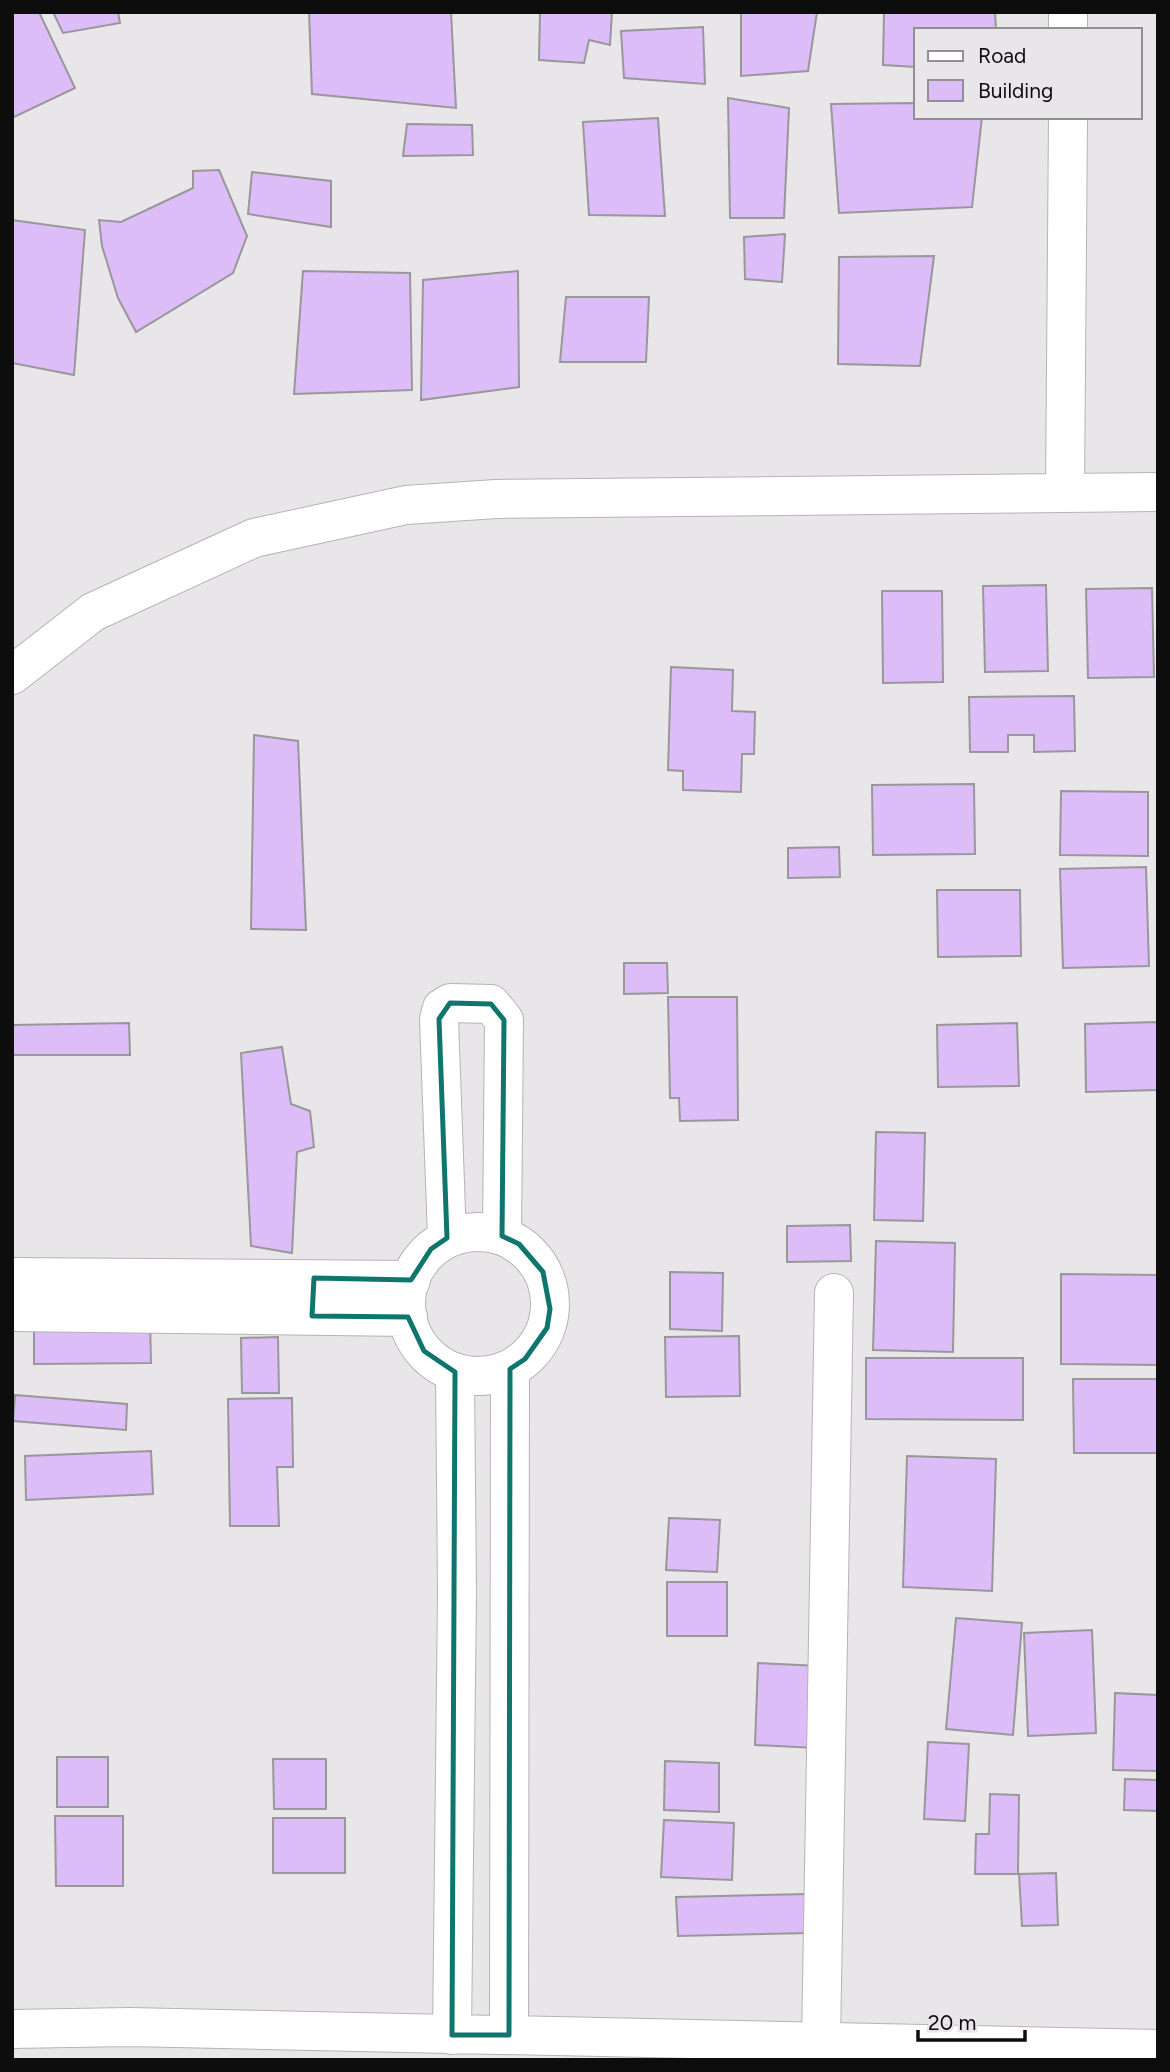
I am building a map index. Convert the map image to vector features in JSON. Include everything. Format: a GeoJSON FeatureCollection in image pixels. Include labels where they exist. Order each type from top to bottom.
{"type":"FeatureCollection","features":[{"type":"Feature","properties":{"kind":"street"},"geometry":{"type":"LineString","coordinates":[[1065,492],[1068,119]]}},
{"type":"Feature","properties":{"kind":"street"},"geometry":{"type":"LineString","coordinates":[[12,675],[93,612],[254,538],[406,505],[496,499],[1158,492]]}},
{"type":"Feature","properties":{"kind":"street"},"geometry":{"type":"LineString","coordinates":[[447,1238],[439,1019],[442,1008],[450,1003],[491,1004],[504,1020],[502,1236]]}},
{"type":"Feature","properties":{"kind":"street"},"geometry":{"type":"LineString","coordinates":[[484,1232],[502,1236],[519,1244],[533,1257],[543,1272],[549,1290],[547,1328],[526,1359],[510,1369],[474,1376],[455,1372],[424,1351],[414,1335],[409,1298],[419,1263],[431,1249],[447,1238],[484,1232]]}},
{"type":"Feature","properties":{"kind":"street"},"geometry":{"type":"LineString","coordinates":[[12,1277],[314,1278],[409,1298]]}},
{"type":"Feature","properties":{"kind":"street"},"geometry":{"type":"LineString","coordinates":[[312,1316],[314,1278]]}},
{"type":"Feature","properties":{"kind":"street"},"geometry":{"type":"LineString","coordinates":[[821,2042],[834,1293]]}},
{"type":"Feature","properties":{"kind":"street"},"geometry":{"type":"LineString","coordinates":[[12,1312],[312,1316],[409,1298]]}},
{"type":"Feature","properties":{"kind":"street"},"geometry":{"type":"LineString","coordinates":[[509,2035],[510,1369]]}},
{"type":"Feature","properties":{"kind":"street"},"geometry":{"type":"LineString","coordinates":[[452,2035],[457,1592],[455,1372]]}},
{"type":"Feature","properties":{"kind":"street"},"geometry":{"type":"LineString","coordinates":[[457,1592],[510,1592]]}},
{"type":"Feature","properties":{"kind":"street"},"geometry":{"type":"LineString","coordinates":[[12,2029],[129,2027],[402,2046],[452,2035],[509,2035],[1158,2049]]}},
{"type":"Feature","properties":{"kind":"highlighted area"},"geometry":{"type":"Polygon","coordinates":[[[450,1003],[491,1004],[504,1020],[502,1236],[519,1244],[543,1272],[550,1309],[547,1328],[525,1359],[510,1369],[509,2035],[452,2035],[455,1372],[424,1351],[408,1317],[312,1316],[314,1278],[411,1280],[431,1249],[447,1238],[439,1019],[450,1003]]]}},
{"type":"Feature","properties":{"kind":"building"},"geometry":{"type":"Polygon","coordinates":[[[12,12],[39,12],[75,88],[12,118],[12,12]]]}},
{"type":"Feature","properties":{"kind":"building"},"geometry":{"type":"Polygon","coordinates":[[[53,12],[118,12],[120,23],[63,33],[53,12]]]}},
{"type":"Feature","properties":{"kind":"building"},"geometry":{"type":"Polygon","coordinates":[[[309,12],[451,12],[456,108],[312,94],[309,12]]]}},
{"type":"Feature","properties":{"kind":"building"},"geometry":{"type":"Polygon","coordinates":[[[540,12],[612,12],[610,45],[589,40],[584,63],[539,60],[540,12]]]}},
{"type":"Feature","properties":{"kind":"building"},"geometry":{"type":"Polygon","coordinates":[[[741,12],[817,12],[808,71],[741,76],[741,12]]]}},
{"type":"Feature","properties":{"kind":"building"},"geometry":{"type":"Polygon","coordinates":[[[884,12],[995,12],[996,28],[914,28],[914,67],[883,65],[884,12]]]}},
{"type":"Feature","properties":{"kind":"building"},"geometry":{"type":"Polygon","coordinates":[[[703,27],[705,84],[624,78],[621,31],[703,27]]]}},
{"type":"Feature","properties":{"kind":"building"},"geometry":{"type":"Polygon","coordinates":[[[728,98],[789,108],[784,218],[730,218],[728,98]]]}},
{"type":"Feature","properties":{"kind":"building"},"geometry":{"type":"Polygon","coordinates":[[[914,103],[914,119],[982,119],[972,207],[839,213],[831,104],[914,103]]]}},
{"type":"Feature","properties":{"kind":"building"},"geometry":{"type":"Polygon","coordinates":[[[658,118],[665,216],[589,215],[583,122],[658,118]]]}},
{"type":"Feature","properties":{"kind":"building"},"geometry":{"type":"Polygon","coordinates":[[[407,124],[472,125],[473,155],[403,156],[407,124]]]}},
{"type":"Feature","properties":{"kind":"building"},"geometry":{"type":"Polygon","coordinates":[[[219,170],[247,236],[233,273],[136,332],[118,298],[102,246],[99,220],[121,222],[193,188],[193,171],[219,170]]]}},
{"type":"Feature","properties":{"kind":"building"},"geometry":{"type":"Polygon","coordinates":[[[252,172],[331,181],[331,227],[248,214],[252,172]]]}},
{"type":"Feature","properties":{"kind":"building"},"geometry":{"type":"Polygon","coordinates":[[[12,220],[85,230],[74,375],[12,363],[12,220]]]}},
{"type":"Feature","properties":{"kind":"building"},"geometry":{"type":"Polygon","coordinates":[[[785,234],[782,282],[745,279],[744,237],[785,234]]]}},
{"type":"Feature","properties":{"kind":"building"},"geometry":{"type":"Polygon","coordinates":[[[934,256],[920,366],[838,364],[839,257],[934,256]]]}},
{"type":"Feature","properties":{"kind":"building"},"geometry":{"type":"Polygon","coordinates":[[[303,271],[410,273],[412,390],[294,394],[303,271]]]}},
{"type":"Feature","properties":{"kind":"building"},"geometry":{"type":"Polygon","coordinates":[[[518,271],[519,387],[421,400],[423,280],[518,271]]]}},
{"type":"Feature","properties":{"kind":"building"},"geometry":{"type":"Polygon","coordinates":[[[566,297],[649,297],[646,362],[560,362],[566,297]]]}},
{"type":"Feature","properties":{"kind":"building"},"geometry":{"type":"Polygon","coordinates":[[[1046,585],[1048,671],[985,672],[983,586],[1046,585]]]}},
{"type":"Feature","properties":{"kind":"building"},"geometry":{"type":"Polygon","coordinates":[[[1152,588],[1154,677],[1088,678],[1086,589],[1152,588]]]}},
{"type":"Feature","properties":{"kind":"building"},"geometry":{"type":"Polygon","coordinates":[[[882,591],[942,591],[943,682],[883,683],[882,591]]]}},
{"type":"Feature","properties":{"kind":"building"},"geometry":{"type":"Polygon","coordinates":[[[671,667],[733,670],[732,711],[755,712],[754,754],[742,754],[741,792],[683,790],[683,771],[668,770],[671,667]]]}},
{"type":"Feature","properties":{"kind":"building"},"geometry":{"type":"Polygon","coordinates":[[[1074,696],[1075,751],[1034,752],[1034,735],[1008,735],[1008,752],[970,752],[969,697],[1074,696]]]}},
{"type":"Feature","properties":{"kind":"building"},"geometry":{"type":"Polygon","coordinates":[[[254,735],[298,741],[306,930],[251,929],[254,735]]]}},
{"type":"Feature","properties":{"kind":"building"},"geometry":{"type":"Polygon","coordinates":[[[974,784],[975,854],[873,855],[872,785],[974,784]]]}},
{"type":"Feature","properties":{"kind":"building"},"geometry":{"type":"Polygon","coordinates":[[[1061,791],[1148,792],[1148,856],[1060,855],[1061,791]]]}},
{"type":"Feature","properties":{"kind":"building"},"geometry":{"type":"Polygon","coordinates":[[[839,847],[840,877],[788,878],[788,848],[839,847]]]}},
{"type":"Feature","properties":{"kind":"building"},"geometry":{"type":"Polygon","coordinates":[[[1146,867],[1149,966],[1063,968],[1060,869],[1146,867]]]}},
{"type":"Feature","properties":{"kind":"building"},"geometry":{"type":"Polygon","coordinates":[[[937,890],[1020,890],[1021,956],[938,957],[937,890]]]}},
{"type":"Feature","properties":{"kind":"building"},"geometry":{"type":"Polygon","coordinates":[[[624,963],[667,963],[668,993],[624,994],[624,963]]]}},
{"type":"Feature","properties":{"kind":"building"},"geometry":{"type":"Polygon","coordinates":[[[668,997],[737,997],[738,1120],[680,1121],[679,1098],[670,1098],[668,997]]]}},
{"type":"Feature","properties":{"kind":"building"},"geometry":{"type":"Polygon","coordinates":[[[1158,1022],[1158,1090],[1086,1092],[1085,1024],[1158,1022]]]}},
{"type":"Feature","properties":{"kind":"building"},"geometry":{"type":"Polygon","coordinates":[[[129,1023],[130,1055],[12,1055],[12,1025],[129,1023]]]}},
{"type":"Feature","properties":{"kind":"building"},"geometry":{"type":"Polygon","coordinates":[[[1017,1023],[1019,1086],[938,1087],[937,1025],[1017,1023]]]}},
{"type":"Feature","properties":{"kind":"building"},"geometry":{"type":"Polygon","coordinates":[[[282,1047],[291,1104],[310,1111],[314,1147],[297,1152],[292,1253],[251,1246],[241,1053],[282,1047]]]}},
{"type":"Feature","properties":{"kind":"building"},"geometry":{"type":"Polygon","coordinates":[[[876,1132],[925,1133],[923,1221],[874,1220],[876,1132]]]}},
{"type":"Feature","properties":{"kind":"building"},"geometry":{"type":"Polygon","coordinates":[[[850,1225],[851,1261],[787,1262],[787,1226],[850,1225]]]}},
{"type":"Feature","properties":{"kind":"building"},"geometry":{"type":"Polygon","coordinates":[[[876,1241],[955,1243],[953,1352],[873,1350],[876,1241]]]}},
{"type":"Feature","properties":{"kind":"building"},"geometry":{"type":"Polygon","coordinates":[[[670,1272],[723,1273],[722,1331],[670,1329],[670,1272]]]}},
{"type":"Feature","properties":{"kind":"building"},"geometry":{"type":"Polygon","coordinates":[[[1061,1274],[1158,1275],[1158,1365],[1061,1364],[1061,1274]]]}},
{"type":"Feature","properties":{"kind":"building"},"geometry":{"type":"Polygon","coordinates":[[[34,1318],[150,1318],[151,1363],[34,1364],[34,1318]]]}},
{"type":"Feature","properties":{"kind":"building"},"geometry":{"type":"Polygon","coordinates":[[[739,1336],[740,1396],[666,1397],[665,1337],[739,1336]]]}},
{"type":"Feature","properties":{"kind":"building"},"geometry":{"type":"Polygon","coordinates":[[[278,1337],[279,1393],[242,1393],[241,1338],[278,1337]]]}},
{"type":"Feature","properties":{"kind":"building"},"geometry":{"type":"Polygon","coordinates":[[[866,1358],[1023,1358],[1023,1420],[866,1419],[866,1358]]]}},
{"type":"Feature","properties":{"kind":"building"},"geometry":{"type":"Polygon","coordinates":[[[1073,1379],[1158,1379],[1158,1453],[1074,1453],[1073,1379]]]}},
{"type":"Feature","properties":{"kind":"building"},"geometry":{"type":"Polygon","coordinates":[[[15,1395],[127,1404],[126,1430],[13,1421],[15,1395]]]}},
{"type":"Feature","properties":{"kind":"building"},"geometry":{"type":"Polygon","coordinates":[[[292,1398],[293,1467],[277,1467],[279,1526],[230,1526],[228,1399],[292,1398]]]}},
{"type":"Feature","properties":{"kind":"building"},"geometry":{"type":"Polygon","coordinates":[[[151,1451],[153,1494],[26,1500],[25,1456],[151,1451]]]}},
{"type":"Feature","properties":{"kind":"building"},"geometry":{"type":"Polygon","coordinates":[[[907,1456],[996,1459],[992,1591],[903,1587],[907,1456]]]}},
{"type":"Feature","properties":{"kind":"building"},"geometry":{"type":"Polygon","coordinates":[[[669,1518],[720,1520],[717,1572],[666,1570],[669,1518]]]}},
{"type":"Feature","properties":{"kind":"building"},"geometry":{"type":"Polygon","coordinates":[[[667,1582],[727,1582],[727,1636],[667,1636],[667,1582]]]}},
{"type":"Feature","properties":{"kind":"building"},"geometry":{"type":"Polygon","coordinates":[[[956,1618],[1022,1623],[1013,1735],[946,1729],[956,1618]]]}},
{"type":"Feature","properties":{"kind":"building"},"geometry":{"type":"Polygon","coordinates":[[[1092,1630],[1096,1733],[1028,1736],[1024,1633],[1092,1630]]]}},
{"type":"Feature","properties":{"kind":"building"},"geometry":{"type":"Polygon","coordinates":[[[758,1663],[820,1666],[816,1748],[755,1745],[758,1663]]]}},
{"type":"Feature","properties":{"kind":"building"},"geometry":{"type":"Polygon","coordinates":[[[1115,1693],[1158,1695],[1158,1771],[1113,1770],[1115,1693]]]}},
{"type":"Feature","properties":{"kind":"building"},"geometry":{"type":"Polygon","coordinates":[[[928,1742],[969,1744],[965,1821],[924,1819],[928,1742]]]}},
{"type":"Feature","properties":{"kind":"building"},"geometry":{"type":"Polygon","coordinates":[[[57,1757],[108,1757],[108,1807],[57,1807],[57,1757]]]}},
{"type":"Feature","properties":{"kind":"building"},"geometry":{"type":"Polygon","coordinates":[[[273,1759],[326,1759],[326,1809],[274,1809],[273,1759]]]}},
{"type":"Feature","properties":{"kind":"building"},"geometry":{"type":"Polygon","coordinates":[[[665,1761],[719,1763],[719,1812],[664,1810],[665,1761]]]}},
{"type":"Feature","properties":{"kind":"building"},"geometry":{"type":"Polygon","coordinates":[[[1125,1779],[1158,1780],[1158,1811],[1124,1810],[1125,1779]]]}},
{"type":"Feature","properties":{"kind":"building"},"geometry":{"type":"Polygon","coordinates":[[[990,1794],[1019,1795],[1018,1874],[975,1874],[976,1834],[989,1834],[990,1794]]]}},
{"type":"Feature","properties":{"kind":"building"},"geometry":{"type":"Polygon","coordinates":[[[55,1816],[123,1816],[123,1886],[56,1886],[55,1816]]]}},
{"type":"Feature","properties":{"kind":"building"},"geometry":{"type":"Polygon","coordinates":[[[273,1818],[345,1818],[345,1873],[273,1873],[273,1818]]]}},
{"type":"Feature","properties":{"kind":"building"},"geometry":{"type":"Polygon","coordinates":[[[664,1820],[734,1823],[732,1880],[661,1877],[664,1820]]]}},
{"type":"Feature","properties":{"kind":"building"},"geometry":{"type":"Polygon","coordinates":[[[1056,1873],[1058,1925],[1022,1926],[1019,1874],[1056,1873]]]}},
{"type":"Feature","properties":{"kind":"building"},"geometry":{"type":"Polygon","coordinates":[[[808,1894],[809,1933],[678,1936],[676,1897],[808,1894]]]}}]}
